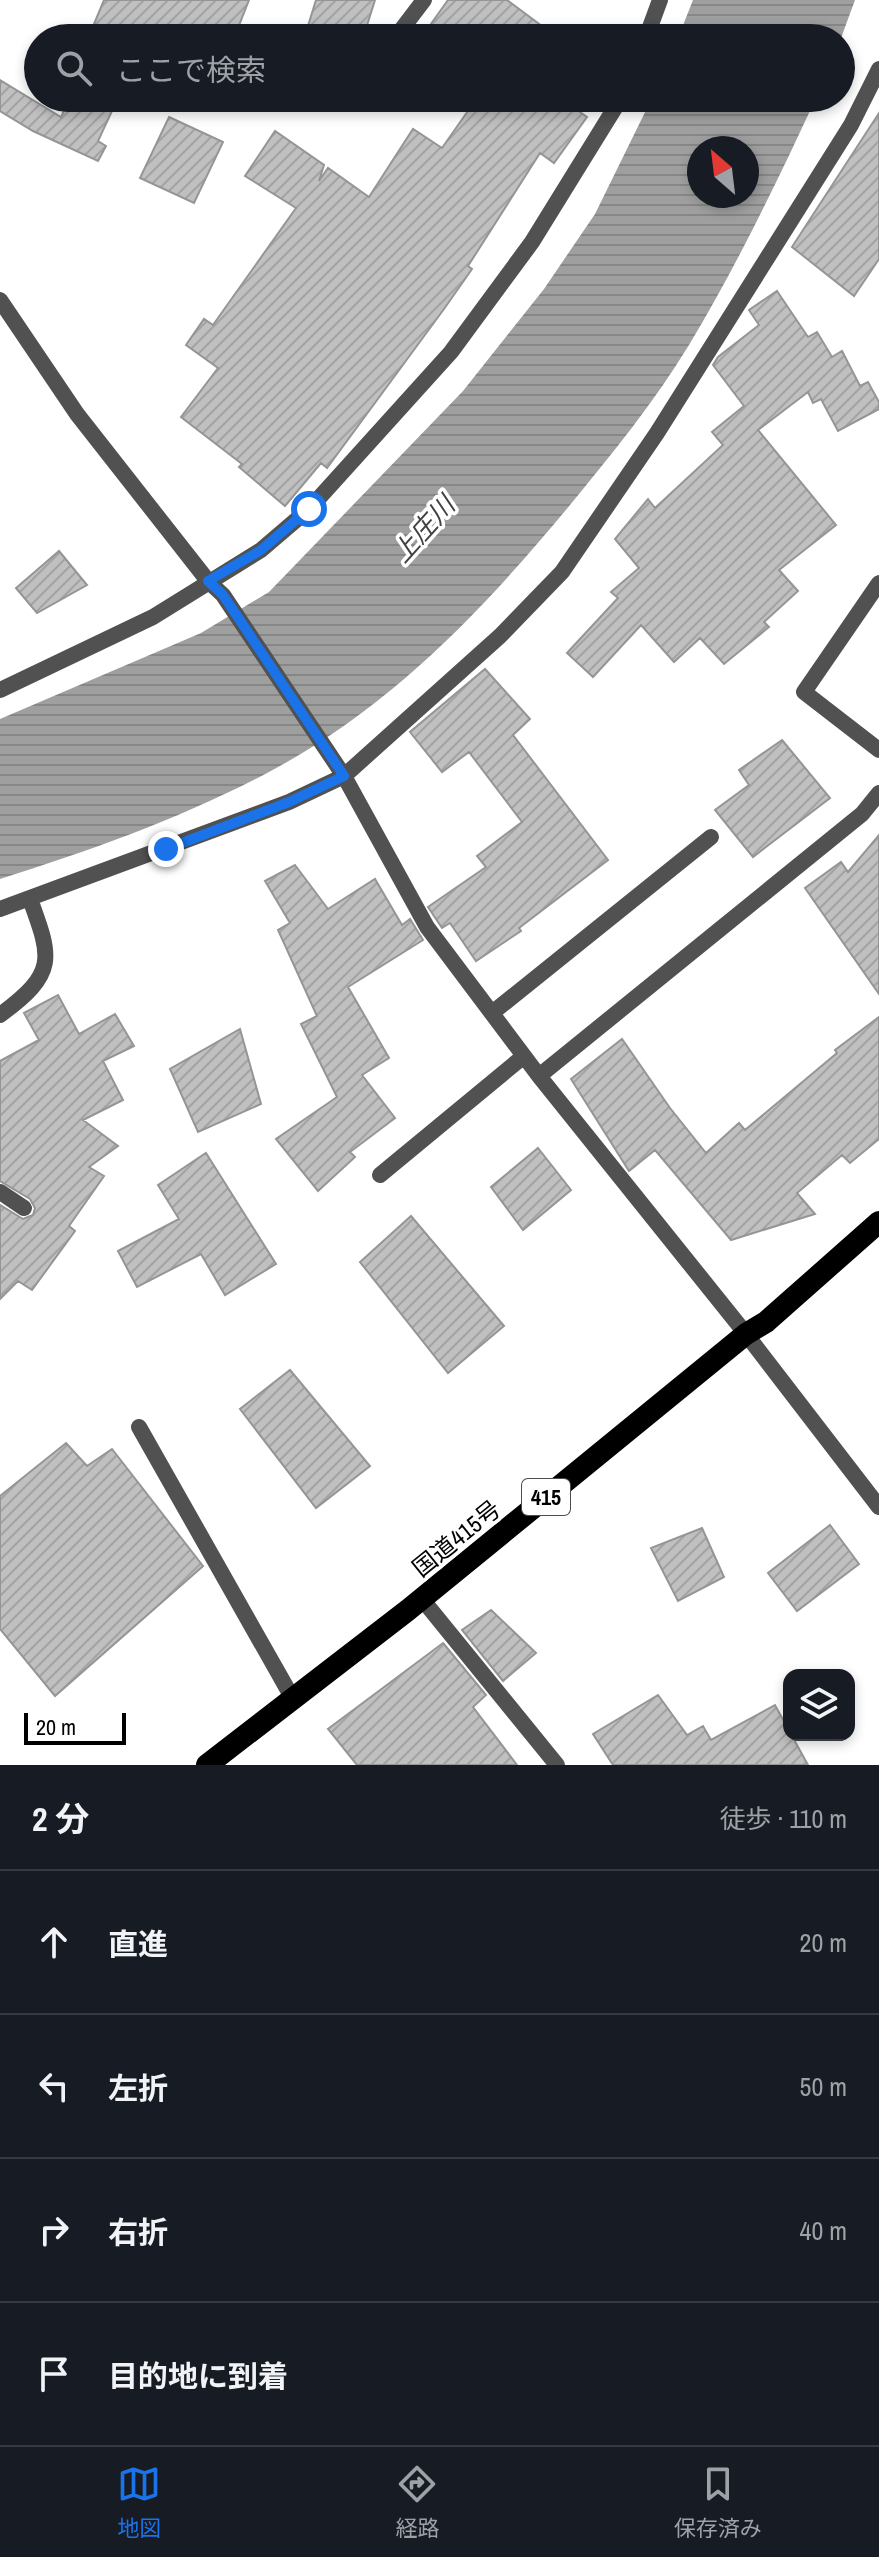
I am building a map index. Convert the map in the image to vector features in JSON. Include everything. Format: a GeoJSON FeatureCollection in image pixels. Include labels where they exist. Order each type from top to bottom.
{"type":"FeatureCollection","features":[{"type":"Feature","properties":{"kind":"highway","name":"国道415号"},"geometry":{"type":"LineString","coordinates":[[207,1765],[422,1599],[746,1334],[766,1322],[879,1222]]}},
{"type":"Feature","properties":{"kind":"street"},"geometry":{"type":"LineString","coordinates":[[406,24],[424,0]]}},
{"type":"Feature","properties":{"kind":"street"},"geometry":{"type":"LineString","coordinates":[[651,24],[660,0]]}},
{"type":"Feature","properties":{"kind":"street"},"geometry":{"type":"LineString","coordinates":[[0,909],[289,802],[340,770],[500,636],[562,572],[744,298],[851,125],[879,69]]}},
{"type":"Feature","properties":{"kind":"street"},"geometry":{"type":"LineString","coordinates":[[0,690],[153,617],[261,550],[309,509],[451,352],[532,242],[612,112]]}},
{"type":"Feature","properties":{"kind":"street"},"geometry":{"type":"LineString","coordinates":[[0,301],[77,414],[208,581],[223,595],[340,770],[427,927],[539,1076],[746,1334],[879,1507]]}},
{"type":"Feature","properties":{"kind":"street"},"geometry":{"type":"LineString","coordinates":[[879,583],[804,692],[879,750]]}},
{"type":"Feature","properties":{"kind":"street"},"geometry":{"type":"LineString","coordinates":[[539,1076],[862,814],[879,793]]}},
{"type":"Feature","properties":{"kind":"street"},"geometry":{"type":"LineString","coordinates":[[492,1013],[711,837]]}},
{"type":"Feature","properties":{"kind":"street"},"geometry":{"type":"LineString","coordinates":[[0,1015],[42,975],[49,949],[30,899]]}},
{"type":"Feature","properties":{"kind":"street"},"geometry":{"type":"LineString","coordinates":[[380,1175],[524,1056]]}},
{"type":"Feature","properties":{"kind":"street"},"geometry":{"type":"LineString","coordinates":[[0,1192],[24,1208]]}},
{"type":"Feature","properties":{"kind":"street"},"geometry":{"type":"LineString","coordinates":[[139,1427],[293,1699]]}},
{"type":"Feature","properties":{"kind":"street"},"geometry":{"type":"LineString","coordinates":[[422,1599],[557,1765]]}},
{"type":"Feature","properties":{"kind":"water"},"geometry":{"type":"Polygon","coordinates":[[[693,0],[855,0],[846,24],[684,24],[693,0]]]}},
{"type":"Feature","properties":{"kind":"water","name":"上庄川"},"geometry":{"type":"Polygon","coordinates":[[[645,112],[809,112],[740,254],[707,315],[662,386],[617,447],[537,544],[433,654],[355,718],[269,772],[137,832],[0,879],[0,719],[201,633],[269,592],[463,391],[544,289],[595,214],[645,112]]]}},
{"type":"Feature","properties":{"kind":"building"},"geometry":{"type":"Polygon","coordinates":[[[104,0],[249,0],[240,24],[94,24],[104,0]]]}},
{"type":"Feature","properties":{"kind":"building"},"geometry":{"type":"Polygon","coordinates":[[[316,0],[375,0],[367,24],[309,24],[316,0]]]}},
{"type":"Feature","properties":{"kind":"building"},"geometry":{"type":"Polygon","coordinates":[[[448,0],[507,0],[539,24],[431,24],[448,0]]]}},
{"type":"Feature","properties":{"kind":"building"},"geometry":{"type":"Polygon","coordinates":[[[0,80],[24,95],[24,112],[53,112],[61,117],[63,112],[111,112],[98,141],[106,146],[98,161],[33,131],[0,111],[0,80]]]}},
{"type":"Feature","properties":{"kind":"building"},"geometry":{"type":"Polygon","coordinates":[[[467,112],[580,112],[587,117],[554,163],[540,153],[468,266],[472,269],[444,309],[327,468],[321,463],[285,506],[239,467],[242,464],[181,417],[218,368],[186,345],[204,319],[213,325],[296,208],[245,176],[275,131],[324,165],[319,181],[328,168],[369,197],[413,129],[442,148],[467,112]]]}},
{"type":"Feature","properties":{"kind":"building"},"geometry":{"type":"Polygon","coordinates":[[[879,113],[879,259],[854,296],[792,247],[879,113]]]}},
{"type":"Feature","properties":{"kind":"building"},"geometry":{"type":"Polygon","coordinates":[[[169,117],[223,142],[194,203],[140,178],[169,117]]]}},
{"type":"Feature","properties":{"kind":"building"},"geometry":{"type":"Polygon","coordinates":[[[777,291],[808,337],[817,332],[832,357],[842,351],[860,386],[868,382],[879,402],[879,409],[838,431],[821,399],[813,403],[808,392],[758,430],[836,525],[779,570],[798,591],[764,622],[769,627],[724,664],[700,638],[674,662],[641,625],[593,677],[567,653],[618,598],[611,592],[639,568],[615,539],[648,499],[655,508],[723,445],[712,432],[744,406],[713,365],[718,357],[759,325],[749,310],[777,291]]]}},
{"type":"Feature","properties":{"kind":"building"},"geometry":{"type":"Polygon","coordinates":[[[59,551],[87,585],[37,613],[16,588],[59,551]]]}},
{"type":"Feature","properties":{"kind":"building"},"geometry":{"type":"Polygon","coordinates":[[[485,669],[530,719],[513,735],[608,860],[519,928],[521,931],[476,961],[450,923],[442,928],[428,907],[486,867],[477,856],[522,822],[469,752],[442,772],[410,732],[485,669]]]}},
{"type":"Feature","properties":{"kind":"building"},"geometry":{"type":"Polygon","coordinates":[[[782,740],[830,798],[753,857],[715,810],[749,785],[739,770],[782,740]]]}},
{"type":"Feature","properties":{"kind":"building"},"geometry":{"type":"Polygon","coordinates":[[[879,835],[879,994],[805,888],[841,862],[848,872],[879,835]]]}},
{"type":"Feature","properties":{"kind":"building"},"geometry":{"type":"Polygon","coordinates":[[[295,865],[328,909],[375,879],[402,925],[410,919],[423,940],[348,987],[389,1058],[362,1075],[395,1118],[350,1152],[355,1157],[318,1191],[276,1139],[337,1097],[301,1024],[317,1016],[278,930],[290,923],[265,881],[295,865]]]}},
{"type":"Feature","properties":{"kind":"building"},"geometry":{"type":"Polygon","coordinates":[[[58,995],[79,1034],[115,1014],[134,1046],[103,1061],[123,1100],[83,1120],[118,1146],[89,1167],[104,1176],[69,1226],[75,1231],[32,1290],[18,1281],[0,1299],[0,1205],[23,1219],[33,1215],[35,1208],[30,1199],[0,1181],[0,1061],[39,1040],[24,1013],[58,995]]]}},
{"type":"Feature","properties":{"kind":"building"},"geometry":{"type":"Polygon","coordinates":[[[879,1017],[879,1139],[850,1163],[842,1155],[797,1193],[815,1214],[731,1240],[655,1150],[629,1171],[571,1079],[622,1039],[706,1153],[739,1123],[745,1130],[837,1053],[835,1050],[879,1017]]]}},
{"type":"Feature","properties":{"kind":"building"},"geometry":{"type":"Polygon","coordinates":[[[240,1029],[261,1104],[198,1132],[170,1069],[240,1029]]]}},
{"type":"Feature","properties":{"kind":"building"},"geometry":{"type":"Polygon","coordinates":[[[538,1148],[571,1190],[523,1230],[491,1187],[538,1148]]]}},
{"type":"Feature","properties":{"kind":"building"},"geometry":{"type":"Polygon","coordinates":[[[206,1153],[276,1264],[225,1295],[201,1254],[137,1287],[118,1251],[179,1219],[158,1185],[206,1153]]]}},
{"type":"Feature","properties":{"kind":"building"},"geometry":{"type":"Polygon","coordinates":[[[411,1216],[504,1326],[448,1373],[360,1262],[411,1216]]]}},
{"type":"Feature","properties":{"kind":"building"},"geometry":{"type":"Polygon","coordinates":[[[290,1370],[370,1466],[316,1508],[240,1409],[290,1370]]]}},
{"type":"Feature","properties":{"kind":"building"},"geometry":{"type":"Polygon","coordinates":[[[66,1443],[87,1466],[112,1449],[203,1566],[55,1696],[0,1629],[0,1496],[66,1443]]]}},
{"type":"Feature","properties":{"kind":"building"},"geometry":{"type":"Polygon","coordinates":[[[830,1525],[859,1564],[797,1611],[768,1573],[830,1525]]]}},
{"type":"Feature","properties":{"kind":"building"},"geometry":{"type":"Polygon","coordinates":[[[702,1528],[724,1577],[678,1601],[651,1548],[702,1528]]]}},
{"type":"Feature","properties":{"kind":"building"},"geometry":{"type":"Polygon","coordinates":[[[491,1610],[536,1653],[503,1681],[462,1630],[491,1610]]]}},
{"type":"Feature","properties":{"kind":"building"},"geometry":{"type":"Polygon","coordinates":[[[443,1643],[486,1695],[473,1707],[517,1765],[357,1765],[328,1729],[443,1643]]]}},
{"type":"Feature","properties":{"kind":"building"},"geometry":{"type":"Polygon","coordinates":[[[658,1695],[687,1735],[703,1726],[711,1740],[775,1705],[783,1720],[783,1741],[795,1741],[808,1765],[613,1765],[593,1734],[658,1695]]]}},
{"type":"Feature","properties":{"kind":"route"},"geometry":{"type":"LineString","coordinates":[[166,849],[289,802],[344,776],[223,595],[208,581],[261,550],[309,509]]}}]}
